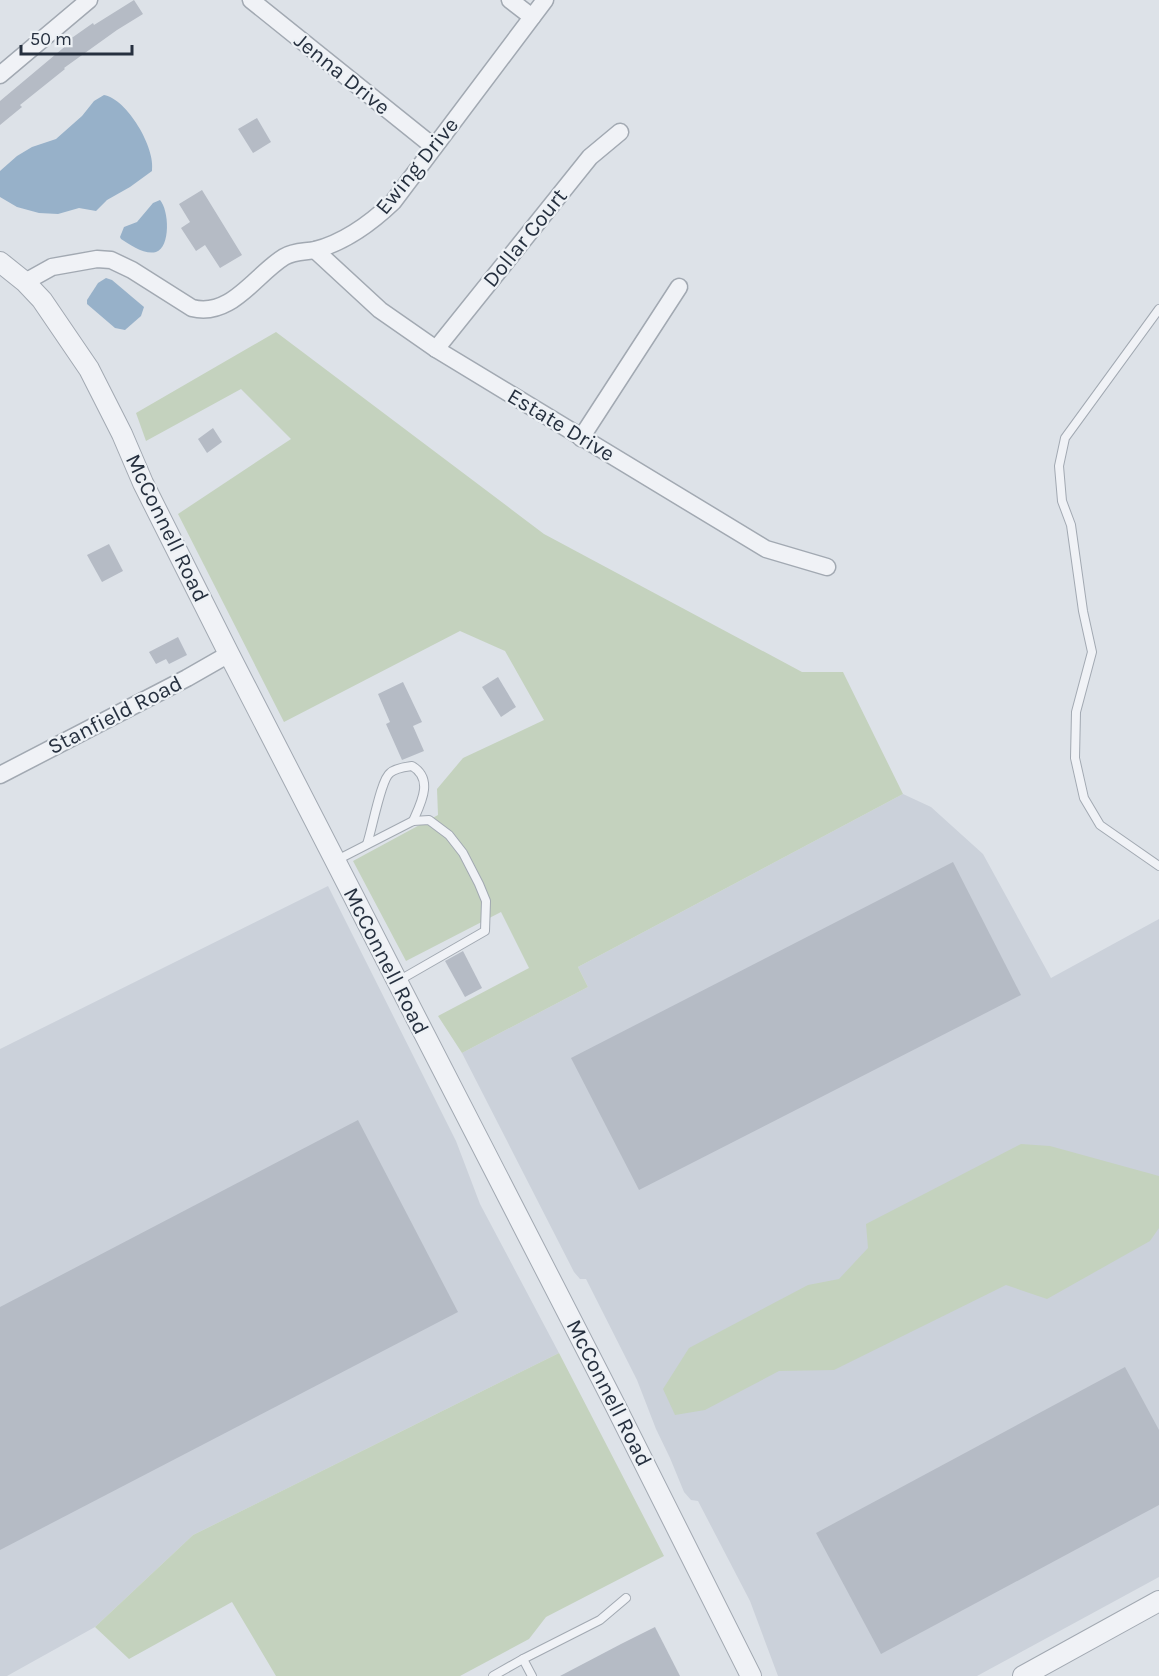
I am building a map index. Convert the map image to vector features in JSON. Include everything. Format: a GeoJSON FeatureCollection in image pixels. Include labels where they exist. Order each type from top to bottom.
{"type":"FeatureCollection","features":[{"type":"Feature","properties":{"kind":"street"},"geometry":{"type":"LineString","coordinates":[[0,75],[90,0]]}},
{"type":"Feature","properties":{"kind":"street","name":"Jenna Drive"},"geometry":{"type":"LineString","coordinates":[[250,0],[434,147]]}},
{"type":"Feature","properties":{"kind":"street"},"geometry":{"type":"LineString","coordinates":[[510,0],[532,17]]}},
{"type":"Feature","properties":{"kind":"street","name":"Ewing Drive"},"geometry":{"type":"LineString","coordinates":[[25,282],[52,267],[97,259],[111,260],[132,270],[192,308],[202,311],[233,301],[284,257],[297,251],[315,250],[356,232],[393,202],[545,0]]}},
{"type":"Feature","properties":{"kind":"street","name":"Dollar Court"},"geometry":{"type":"LineString","coordinates":[[436,349],[590,157],[620,132]]}},
{"type":"Feature","properties":{"kind":"street","name":"Estate Drive"},"geometry":{"type":"LineString","coordinates":[[315,250],[380,310],[436,349],[766,549],[827,567]]}},
{"type":"Feature","properties":{"kind":"street","name":"McConnell Road"},"geometry":{"type":"LineString","coordinates":[[0,262],[25,282],[42,300],[89,369],[122,434],[142,483],[334,861],[599,1373],[751,1676]]}},
{"type":"Feature","properties":{"kind":"street"},"geometry":{"type":"LineString","coordinates":[[581,438],[679,287]]}},
{"type":"Feature","properties":{"kind":"street","name":"Stanfield Road"},"geometry":{"type":"LineString","coordinates":[[0,775],[229,654]]}},
{"type":"Feature","properties":{"kind":"street"},"geometry":{"type":"LineString","coordinates":[[1023,1676],[1159,1601]]}},
{"type":"Feature","properties":{"kind":"lane"},"geometry":{"type":"LineString","coordinates":[[1159,309],[1065,438],[1059,466],[1062,501],[1071,525],[1083,611],[1092,652],[1076,712],[1075,758],[1084,798],[1100,825],[1159,867]]}},
{"type":"Feature","properties":{"kind":"lane"},"geometry":{"type":"LineString","coordinates":[[367,844],[384,780],[390,773],[412,766],[419,770],[424,780],[424,792],[413,821]]}},
{"type":"Feature","properties":{"kind":"lane"},"geometry":{"type":"LineString","coordinates":[[334,861],[413,821],[429,820],[449,835],[463,854],[486,901],[485,931],[396,981]]}},
{"type":"Feature","properties":{"kind":"lane"},"geometry":{"type":"LineString","coordinates":[[493,1676],[600,1620],[626,1599]]}},
{"type":"Feature","properties":{"kind":"lane"},"geometry":{"type":"LineString","coordinates":[[524,1659],[532,1676]]}},
{"type":"Feature","properties":{"kind":"shaded area"},"geometry":{"type":"Polygon","coordinates":[[[903,794],[931,807],[983,854],[1051,978],[1159,919],[1159,1577],[977,1676],[778,1676],[750,1601],[698,1501],[691,1500],[684,1492],[637,1380],[586,1279],[580,1279],[574,1272],[462,1053],[588,987],[578,967],[903,794]]]}},
{"type":"Feature","properties":{"kind":"shaded area"},"geometry":{"type":"Polygon","coordinates":[[[328,886],[456,1141],[480,1204],[559,1353],[193,1535],[95,1627],[7,1676],[0,1676],[0,1049],[328,886]]]}},
{"type":"Feature","properties":{"kind":"green space"},"geometry":{"type":"Polygon","coordinates":[[[276,332],[544,534],[802,672],[843,672],[903,794],[578,967],[588,987],[462,1053],[438,1016],[529,968],[501,912],[406,961],[353,861],[438,815],[437,789],[463,758],[544,720],[505,651],[460,631],[284,722],[178,514],[291,439],[241,389],[146,441],[136,413],[276,332]]]}},
{"type":"Feature","properties":{"kind":"green space"},"geometry":{"type":"Polygon","coordinates":[[[1021,1144],[1050,1146],[1159,1176],[1159,1228],[1150,1241],[1047,1299],[1006,1285],[834,1370],[779,1371],[705,1410],[675,1415],[663,1389],[689,1348],[808,1285],[839,1279],[868,1248],[866,1224],[1021,1144]]]}},
{"type":"Feature","properties":{"kind":"green space"},"geometry":{"type":"Polygon","coordinates":[[[559,1353],[664,1556],[546,1617],[529,1639],[460,1676],[276,1676],[232,1602],[129,1659],[95,1627],[193,1535],[559,1353]]]}},
{"type":"Feature","properties":{"kind":"water"},"geometry":{"type":"Polygon","coordinates":[[[104,95],[122,105],[138,126],[149,150],[152,171],[107,200],[96,211],[79,208],[58,214],[39,213],[17,207],[0,197],[0,171],[32,147],[56,139],[82,116],[94,101],[104,95]]]}},
{"type":"Feature","properties":{"kind":"water"},"geometry":{"type":"Polygon","coordinates":[[[160,200],[167,220],[166,236],[161,249],[152,253],[147,252],[121,239],[124,227],[137,222],[153,203],[160,200]]]}},
{"type":"Feature","properties":{"kind":"water"},"geometry":{"type":"Polygon","coordinates":[[[106,278],[112,280],[144,307],[141,316],[125,330],[115,328],[87,304],[87,300],[98,283],[106,278]]]}},
{"type":"Feature","properties":{"kind":"building"},"geometry":{"type":"Polygon","coordinates":[[[134,0],[143,14],[64,68],[0,125],[0,101],[68,44],[66,42],[93,23],[94,25],[134,0]]]}},
{"type":"Feature","properties":{"kind":"building"},"geometry":{"type":"Polygon","coordinates":[[[257,118],[271,142],[253,153],[238,129],[257,118]]]}},
{"type":"Feature","properties":{"kind":"building"},"geometry":{"type":"Polygon","coordinates":[[[202,190],[242,255],[220,268],[205,245],[196,251],[181,228],[190,222],[179,204],[202,190]]]}},
{"type":"Feature","properties":{"kind":"building"},"geometry":{"type":"Polygon","coordinates":[[[213,428],[222,442],[207,453],[198,439],[213,428]]]}},
{"type":"Feature","properties":{"kind":"building"},"geometry":{"type":"Polygon","coordinates":[[[109,544],[123,571],[102,582],[87,555],[109,544]]]}},
{"type":"Feature","properties":{"kind":"building"},"geometry":{"type":"Polygon","coordinates":[[[178,637],[187,655],[169,664],[166,659],[156,664],[149,652],[178,637]]]}},
{"type":"Feature","properties":{"kind":"building"},"geometry":{"type":"Polygon","coordinates":[[[498,677],[516,707],[501,717],[482,687],[498,677]]]}},
{"type":"Feature","properties":{"kind":"building"},"geometry":{"type":"Polygon","coordinates":[[[403,682],[422,722],[413,726],[424,751],[402,760],[386,724],[390,722],[378,694],[403,682]]]}},
{"type":"Feature","properties":{"kind":"building"},"geometry":{"type":"Polygon","coordinates":[[[953,862],[1021,995],[639,1190],[571,1058],[953,862]]]}},
{"type":"Feature","properties":{"kind":"building"},"geometry":{"type":"Polygon","coordinates":[[[463,951],[482,988],[465,997],[445,961],[463,951]]]}},
{"type":"Feature","properties":{"kind":"building"},"geometry":{"type":"Polygon","coordinates":[[[358,1120],[458,1312],[0,1550],[0,1307],[358,1120]]]}},
{"type":"Feature","properties":{"kind":"building"},"geometry":{"type":"Polygon","coordinates":[[[1125,1367],[1159,1430],[1159,1505],[881,1654],[816,1533],[1125,1367]]]}},
{"type":"Feature","properties":{"kind":"building"},"geometry":{"type":"Polygon","coordinates":[[[655,1627],[680,1676],[560,1676],[621,1644],[655,1627]]]}}]}
